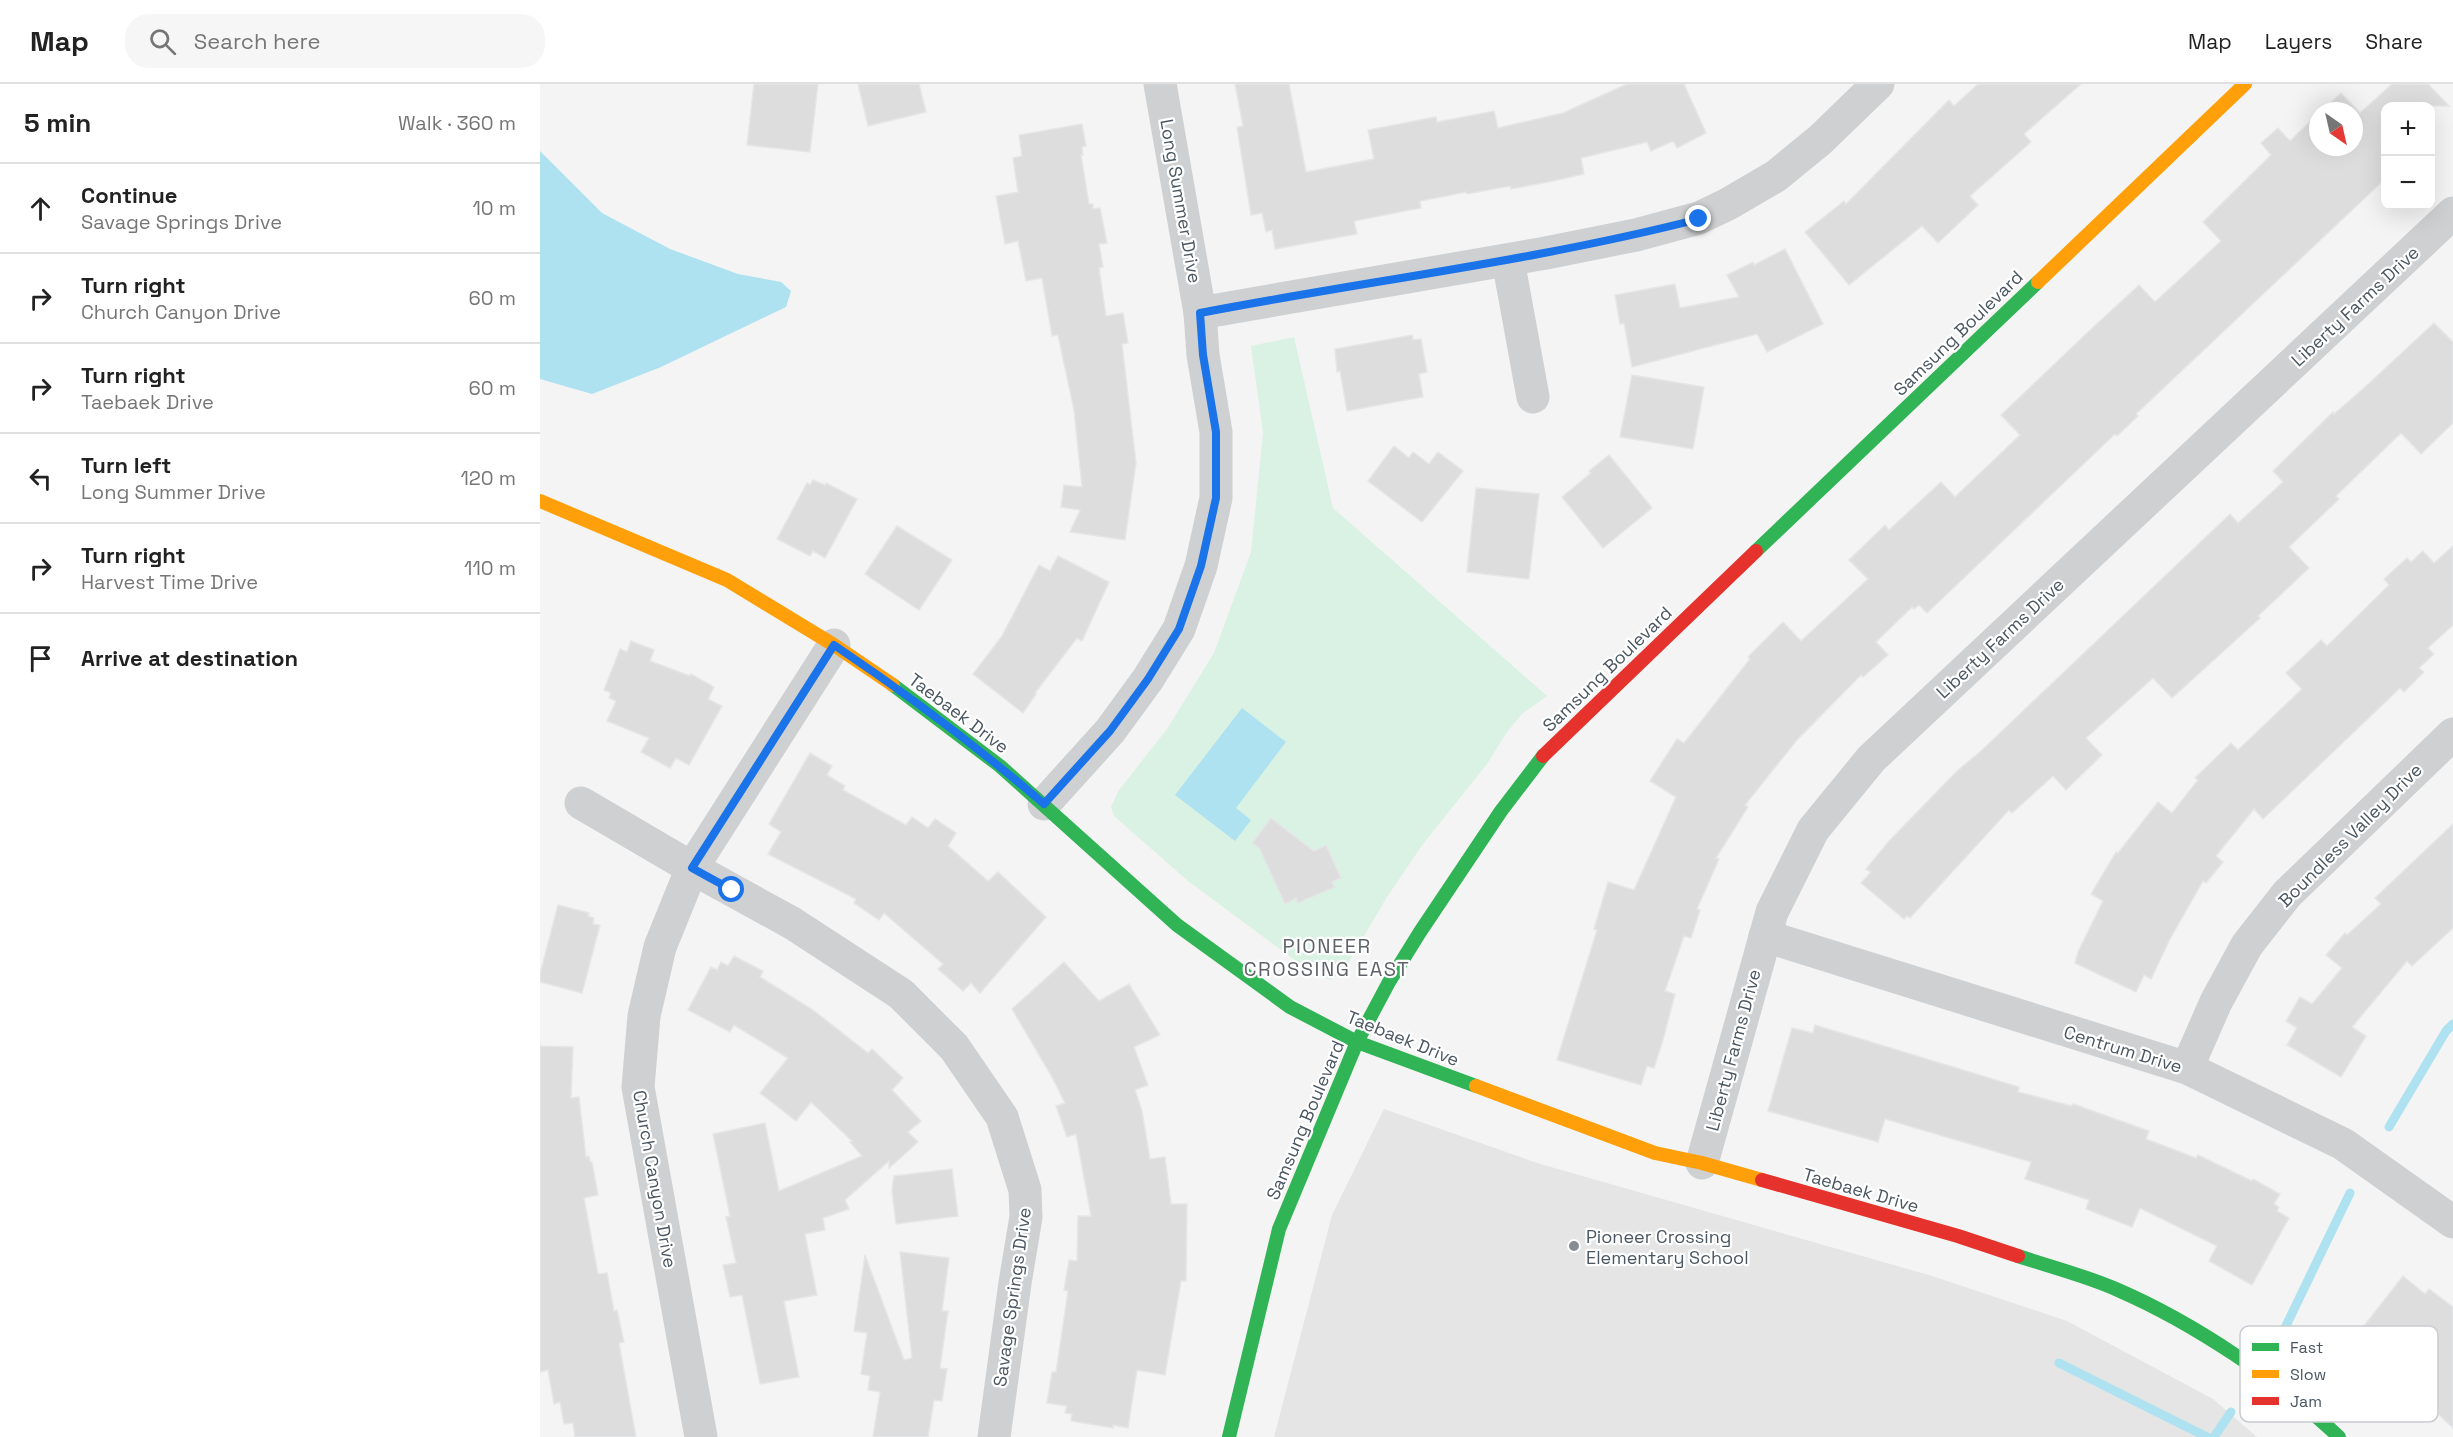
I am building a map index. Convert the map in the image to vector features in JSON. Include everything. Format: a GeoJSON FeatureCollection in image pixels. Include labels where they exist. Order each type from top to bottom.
{"type":"FeatureCollection","features":[{"type":"Feature","properties":{"kind":"street","name":"Long Summer Drive"},"geometry":{"type":"LineString","coordinates":[[1044,804],[1110,731],[1148,679],[1179,629],[1201,566],[1216,498],[1216,432],[1203,355],[1200,313],[1160,84]]}},
{"type":"Feature","properties":{"kind":"street"},"geometry":{"type":"LineString","coordinates":[[1200,313],[1508,260],[1636,235],[1699,219],[1776,176],[1820,140],[1878,84]]}},
{"type":"Feature","properties":{"kind":"street","name":"Samsung Boulevard"},"geometry":{"type":"LineString","coordinates":[[1229,1437],[1279,1229],[1357,1042],[1389,982],[1420,932],[1501,811],[1546,752],[2245,84]]}},
{"type":"Feature","properties":{"kind":"street","name":"Liberty Farms Drive"},"geometry":{"type":"LineString","coordinates":[[1702,1163],[1772,912],[1813,830],[1871,759],[2453,213]]}},
{"type":"Feature","properties":{"kind":"street"},"geometry":{"type":"LineString","coordinates":[[1508,260],[1533,396]]}},
{"type":"Feature","properties":{"kind":"street","name":"Taebaek Drive"},"geometry":{"type":"LineString","coordinates":[[540,501],[727,580],[881,676],[1044,804],[1177,925],[1290,1007],[1357,1042],[1655,1153],[1702,1163],[1958,1236],[2118,1290],[2209,1338],[2240,1360]]}},
{"type":"Feature","properties":{"kind":"street","name":"Church Canyon Drive"},"geometry":{"type":"LineString","coordinates":[[701,1437],[638,1087],[644,1016],[660,947],[692,868],[834,645]]}},
{"type":"Feature","properties":{"kind":"street","name":"Boundless Valley Drive"},"geometry":{"type":"LineString","coordinates":[[2187,1068],[2216,1002],[2247,945],[2287,894],[2453,735]]}},
{"type":"Feature","properties":{"kind":"street","name":"Savage Springs Drive"},"geometry":{"type":"LineString","coordinates":[[581,803],[792,923],[901,994],[954,1047],[1002,1117],[1025,1191],[1026,1217],[994,1437]]}},
{"type":"Feature","properties":{"kind":"street","name":"Centrum Drive"},"geometry":{"type":"LineString","coordinates":[[1765,936],[2187,1068],[2343,1144],[2453,1222]]}},
{"type":"Feature","properties":{"kind":"street","name":"Taebaek Drive"},"geometry":{"type":"LineString","coordinates":[[2322,1422],[2339,1437]]}},
{"type":"Feature","properties":{"kind":"shaded area","name":"Pioneer Crossing Elementary School"},"geometry":{"type":"Polygon","coordinates":[[[1384,1109],[1537,1163],[1932,1276],[2067,1321],[2213,1399],[2257,1437],[1274,1437],[1332,1215],[1384,1109]]]}},
{"type":"Feature","properties":{"kind":"green space"},"geometry":{"type":"Polygon","coordinates":[[[1294,337],[1333,508],[1547,696],[1522,714],[1507,732],[1487,764],[1423,844],[1387,897],[1344,970],[1331,980],[1315,975],[1188,881],[1114,816],[1111,807],[1119,790],[1167,729],[1214,653],[1251,552],[1263,433],[1251,346],[1294,337]]]}},
{"type":"Feature","properties":{"kind":"water"},"geometry":{"type":"Polygon","coordinates":[[[540,151],[602,213],[670,249],[738,274],[781,282],[791,291],[786,307],[661,367],[592,394],[540,379],[540,151]]]}},
{"type":"Feature","properties":{"kind":"water"},"geometry":{"type":"Polygon","coordinates":[[[1242,708],[1286,742],[1236,808],[1251,820],[1235,841],[1175,795],[1242,708]]]}},
{"type":"Feature","properties":{"kind":"building"},"geometry":{"type":"Polygon","coordinates":[[[754,84],[818,84],[810,152],[747,145],[754,84]]]}},
{"type":"Feature","properties":{"kind":"building"},"geometry":{"type":"Polygon","coordinates":[[[858,84],[919,84],[926,112],[868,126],[858,84]]]}},
{"type":"Feature","properties":{"kind":"building"},"geometry":{"type":"Polygon","coordinates":[[[1235,84],[1289,84],[1306,172],[1374,159],[1368,130],[1436,117],[1437,122],[1494,111],[1498,128],[1563,113],[1627,84],[1684,84],[1706,133],[1677,148],[1674,142],[1671,142],[1651,151],[1647,142],[1581,158],[1584,174],[1511,189],[1510,186],[1420,201],[1421,208],[1354,221],[1357,234],[1275,249],[1272,230],[1266,232],[1262,213],[1251,215],[1237,127],[1243,126],[1235,84]]]}},
{"type":"Feature","properties":{"kind":"building"},"geometry":{"type":"Polygon","coordinates":[[[1978,84],[2081,84],[2024,134],[2031,142],[1970,196],[1978,205],[1938,243],[1922,226],[1849,285],[1805,232],[1844,201],[1846,204],[1949,100],[1954,106],[1978,84]]]}},
{"type":"Feature","properties":{"kind":"building"},"geometry":{"type":"Polygon","coordinates":[[[2392,84],[2428,84],[2449,106],[2435,106],[2435,102],[2381,102],[2381,183],[2136,414],[2138,416],[2117,436],[2115,434],[1927,613],[1919,605],[1914,609],[1912,607],[1876,642],[1888,655],[1863,677],[1861,675],[1797,740],[1745,805],[1748,807],[1716,858],[1719,859],[1697,909],[1700,910],[1691,938],[1684,936],[1665,991],[1675,994],[1654,1068],[1647,1066],[1641,1085],[1557,1060],[1597,930],[1594,929],[1608,882],[1634,890],[1676,797],[1650,781],[1677,739],[1684,743],[1750,659],[1748,657],[1783,622],[1801,641],[1868,579],[1849,560],[1885,525],[1889,530],[1941,482],[1955,497],[2020,435],[2001,415],[2139,285],[2155,302],[2221,241],[2203,222],[2271,155],[2261,143],[2278,128],[2290,141],[2309,123],[2309,156],[2363,156],[2363,110],[2392,84]]]}},
{"type":"Feature","properties":{"kind":"building"},"geometry":{"type":"Polygon","coordinates":[[[2341,93],[2350,102],[2332,102],[2341,93]]]}},
{"type":"Feature","properties":{"kind":"building"},"geometry":{"type":"Polygon","coordinates":[[[1082,124],[1086,146],[1082,147],[1083,155],[1081,155],[1089,204],[1093,204],[1093,209],[1100,208],[1107,243],[1099,244],[1103,267],[1099,268],[1106,316],[1123,313],[1128,343],[1122,344],[1136,463],[1125,540],[1070,532],[1080,510],[1061,507],[1064,485],[1082,487],[1074,410],[1058,335],[1052,336],[1042,278],[1026,281],[1018,241],[1005,244],[996,196],[1018,192],[1013,158],[1022,156],[1019,135],[1082,124]]]}},
{"type":"Feature","properties":{"kind":"building"},"geometry":{"type":"Polygon","coordinates":[[[1785,249],[1823,324],[1767,352],[1757,334],[1632,367],[1624,323],[1620,324],[1615,295],[1675,284],[1680,308],[1739,297],[1727,275],[1753,262],[1754,265],[1785,249]]]}},
{"type":"Feature","properties":{"kind":"building"},"geometry":{"type":"Polygon","coordinates":[[[2434,323],[2453,342],[2453,423],[2421,454],[2401,433],[2336,496],[2339,499],[2289,547],[2309,568],[2258,616],[2260,618],[2172,698],[2153,678],[2086,738],[2102,755],[2066,790],[2053,776],[2012,813],[2009,810],[1910,918],[1907,916],[1904,919],[1861,883],[1871,872],[1866,869],[1889,841],[1956,772],[1981,751],[2230,514],[2238,523],[2283,482],[2273,471],[2333,412],[2334,414],[2364,388],[2434,323]]]}},
{"type":"Feature","properties":{"kind":"building"},"geometry":{"type":"Polygon","coordinates":[[[1412,335],[1413,340],[1421,339],[1427,372],[1419,374],[1423,397],[1347,411],[1340,371],[1337,372],[1335,349],[1412,335]]]}},
{"type":"Feature","properties":{"kind":"building"},"geometry":{"type":"Polygon","coordinates":[[[1632,375],[1704,387],[1693,449],[1620,437],[1632,375]]]}},
{"type":"Feature","properties":{"kind":"building"},"geometry":{"type":"Polygon","coordinates":[[[1394,446],[1409,458],[1413,452],[1429,464],[1438,452],[1463,471],[1422,522],[1368,481],[1394,446]]]}},
{"type":"Feature","properties":{"kind":"building"},"geometry":{"type":"Polygon","coordinates":[[[1609,455],[1652,508],[1603,548],[1562,497],[1609,455]]]}},
{"type":"Feature","properties":{"kind":"building"},"geometry":{"type":"Polygon","coordinates":[[[813,480],[825,485],[826,483],[857,499],[825,558],[813,551],[810,556],[777,539],[807,483],[810,485],[813,480]]]}},
{"type":"Feature","properties":{"kind":"building"},"geometry":{"type":"Polygon","coordinates":[[[1476,488],[1539,494],[1529,579],[1467,572],[1476,488]]]}},
{"type":"Feature","properties":{"kind":"building"},"geometry":{"type":"Polygon","coordinates":[[[897,526],[952,560],[919,610],[865,574],[897,526]]]}},
{"type":"Feature","properties":{"kind":"building"},"geometry":{"type":"Polygon","coordinates":[[[2453,546],[2453,625],[2428,648],[2434,654],[2419,668],[2424,672],[2404,692],[2400,688],[2263,819],[2254,809],[2216,856],[2223,862],[2206,883],[2203,881],[2170,939],[2151,979],[2144,975],[2136,992],[2075,963],[2103,901],[2091,894],[2116,852],[2118,853],[2158,802],[2172,813],[2198,780],[2195,778],[2231,743],[2238,750],[2302,689],[2286,673],[2321,640],[2327,646],[2389,585],[2384,579],[2407,558],[2411,562],[2423,551],[2434,563],[2453,546]]]}},
{"type":"Feature","properties":{"kind":"building"},"geometry":{"type":"Polygon","coordinates":[[[1058,556],[1109,582],[1082,641],[1077,638],[1035,693],[1023,713],[973,674],[1002,636],[1039,565],[1050,571],[1058,556]]]}},
{"type":"Feature","properties":{"kind":"building"},"geometry":{"type":"Polygon","coordinates":[[[631,641],[654,650],[650,661],[690,676],[691,674],[714,687],[708,699],[722,706],[689,765],[676,758],[670,768],[641,752],[649,738],[607,721],[616,701],[609,698],[611,693],[604,690],[620,649],[627,652],[631,641]]]}},
{"type":"Feature","properties":{"kind":"building"},"geometry":{"type":"Polygon","coordinates":[[[810,753],[832,766],[827,775],[845,786],[843,790],[906,825],[912,817],[928,828],[935,819],[956,833],[948,846],[988,881],[998,872],[1046,917],[980,993],[971,983],[963,991],[938,969],[943,964],[884,913],[879,920],[854,903],[856,899],[768,854],[781,832],[769,824],[810,753]]]}},
{"type":"Feature","properties":{"kind":"building"},"geometry":{"type":"Polygon","coordinates":[[[1271,818],[1314,851],[1326,845],[1341,878],[1332,882],[1335,887],[1298,903],[1296,898],[1285,904],[1259,848],[1252,843],[1271,818]]]}},
{"type":"Feature","properties":{"kind":"building"},"geometry":{"type":"Polygon","coordinates":[[[2453,824],[2453,928],[2412,966],[2407,961],[2352,1027],[2366,1036],[2341,1077],[2287,1045],[2297,1028],[2286,1021],[2300,997],[2312,1004],[2342,968],[2326,955],[2345,933],[2347,935],[2381,904],[2375,898],[2453,824]]]}},
{"type":"Feature","properties":{"kind":"building"},"geometry":{"type":"Polygon","coordinates":[[[558,905],[589,913],[588,916],[594,918],[593,924],[600,925],[582,993],[540,982],[540,974],[558,905]]]}},
{"type":"Feature","properties":{"kind":"building"},"geometry":{"type":"Polygon","coordinates":[[[734,956],[763,971],[760,977],[813,1010],[868,1053],[872,1049],[903,1078],[892,1090],[921,1121],[908,1132],[918,1142],[889,1168],[889,1161],[845,1200],[849,1209],[823,1218],[825,1230],[805,1234],[817,1295],[784,1301],[799,1377],[760,1384],[742,1295],[730,1297],[723,1265],[736,1263],[726,1217],[730,1216],[713,1134],[765,1123],[779,1191],[862,1156],[850,1142],[852,1141],[811,1102],[796,1121],[760,1093],[788,1058],[734,1025],[730,1032],[688,1010],[711,967],[717,970],[721,962],[728,966],[734,956]]]}},
{"type":"Feature","properties":{"kind":"building"},"geometry":{"type":"Polygon","coordinates":[[[1064,962],[1099,1001],[1129,984],[1160,1035],[1134,1047],[1148,1085],[1135,1090],[1142,1111],[1150,1159],[1165,1157],[1171,1204],[1187,1204],[1186,1281],[1181,1281],[1165,1375],[1137,1370],[1128,1428],[1113,1425],[1113,1428],[1071,1421],[1072,1414],[1065,1413],[1067,1406],[1047,1403],[1052,1372],[1056,1372],[1068,1291],[1064,1290],[1069,1260],[1077,1261],[1078,1216],[1091,1216],[1076,1134],[1067,1137],[1056,1106],[1065,1103],[1012,1009],[1064,962]]]}},
{"type":"Feature","properties":{"kind":"building"},"geometry":{"type":"Polygon","coordinates":[[[1815,1025],[2019,1087],[2018,1092],[2072,1106],[2073,1104],[2149,1131],[2146,1139],[2196,1158],[2198,1155],[2252,1181],[2253,1179],[2280,1194],[2274,1204],[2279,1207],[2277,1211],[2289,1218],[2252,1285],[2209,1261],[2217,1246],[2140,1208],[2132,1227],[2086,1209],[2089,1200],[2025,1179],[2031,1162],[1885,1119],[1878,1142],[1768,1111],[1792,1028],[1813,1033],[1815,1025]]]}},
{"type":"Feature","properties":{"kind":"building"},"geometry":{"type":"Polygon","coordinates":[[[540,1046],[573,1047],[571,1098],[579,1097],[586,1157],[589,1156],[592,1162],[598,1195],[584,1198],[598,1274],[607,1273],[614,1311],[617,1310],[624,1342],[619,1343],[636,1437],[575,1437],[573,1423],[564,1424],[560,1402],[554,1404],[548,1370],[540,1372],[540,1046]]]}},
{"type":"Feature","properties":{"kind":"building"},"geometry":{"type":"Polygon","coordinates":[[[952,1169],[958,1216],[896,1224],[892,1190],[894,1176],[952,1169]]]}},
{"type":"Feature","properties":{"kind":"building"},"geometry":{"type":"Polygon","coordinates":[[[900,1252],[949,1258],[942,1311],[948,1311],[940,1368],[947,1369],[942,1401],[934,1400],[928,1437],[873,1437],[880,1392],[868,1390],[870,1376],[861,1374],[867,1333],[854,1331],[865,1255],[904,1360],[912,1358],[900,1252]]]}},
{"type":"Feature","properties":{"kind":"building"},"geometry":{"type":"Polygon","coordinates":[[[2403,1276],[2425,1294],[2429,1289],[2453,1307],[2453,1428],[2438,1414],[2438,1326],[2364,1326],[2403,1276]]]}},
{"type":"Feature","properties":{"kind":"waterway"},"geometry":{"type":"LineString","coordinates":[[2389,1127],[2446,1031],[2453,1024]]}},
{"type":"Feature","properties":{"kind":"waterway"},"geometry":{"type":"LineString","coordinates":[[2286,1326],[2350,1193]]}},
{"type":"Feature","properties":{"kind":"waterway"},"geometry":{"type":"LineString","coordinates":[[2059,1363],[2207,1437]]}},
{"type":"Feature","properties":{"kind":"waterway"},"geometry":{"type":"LineString","coordinates":[[2214,1437],[2231,1412]]}},
{"type":"Feature","properties":{"kind":"traffic: fast"},"geometry":{"type":"LineString","coordinates":[[1756,551],[2038,282]]}},
{"type":"Feature","properties":{"kind":"traffic: fast"},"geometry":{"type":"LineString","coordinates":[[893,685],[1000,766],[1177,925],[1290,1007],[1357,1042],[1476,1086]]}},
{"type":"Feature","properties":{"kind":"traffic: fast"},"geometry":{"type":"LineString","coordinates":[[1229,1437],[1279,1229],[1357,1042],[1389,982],[1420,932],[1501,811],[1543,756]]}},
{"type":"Feature","properties":{"kind":"traffic: fast"},"geometry":{"type":"LineString","coordinates":[[2018,1256],[2106,1285],[2147,1303],[2240,1358]]}},
{"type":"Feature","properties":{"kind":"traffic: fast"},"geometry":{"type":"LineString","coordinates":[[2322,1422],[2339,1437]]}},
{"type":"Feature","properties":{"kind":"traffic: slow"},"geometry":{"type":"LineString","coordinates":[[2038,282],[2245,84]]}},
{"type":"Feature","properties":{"kind":"traffic: slow"},"geometry":{"type":"LineString","coordinates":[[540,501],[727,580],[834,645],[893,685]]}},
{"type":"Feature","properties":{"kind":"traffic: slow"},"geometry":{"type":"LineString","coordinates":[[1476,1086],[1655,1153],[1702,1163],[1762,1180]]}},
{"type":"Feature","properties":{"kind":"traffic: jam"},"geometry":{"type":"LineString","coordinates":[[1543,756],[1756,551]]}},
{"type":"Feature","properties":{"kind":"traffic: jam"},"geometry":{"type":"LineString","coordinates":[[1762,1180],[1958,1236],[2018,1256]]}},
{"type":"Feature","properties":{"kind":"place","name":"Pioneer Crossing Elementary School"},"geometry":{"type":"Point","coordinates":[1574,1246]}},
{"type":"Feature","properties":{"kind":"district","name":"PIONEER CROSSING EAST"},"geometry":{"type":"Point","coordinates":[1327,958]}},
{"type":"Feature","properties":{"kind":"route"},"geometry":{"type":"LineString","coordinates":[[732,890],[692,868],[834,645],[881,676],[1000,766],[1044,804],[1110,731],[1148,679],[1179,629],[1201,566],[1216,498],[1216,432],[1203,355],[1200,313],[1546,253],[1636,235],[1699,219]]}}]}
